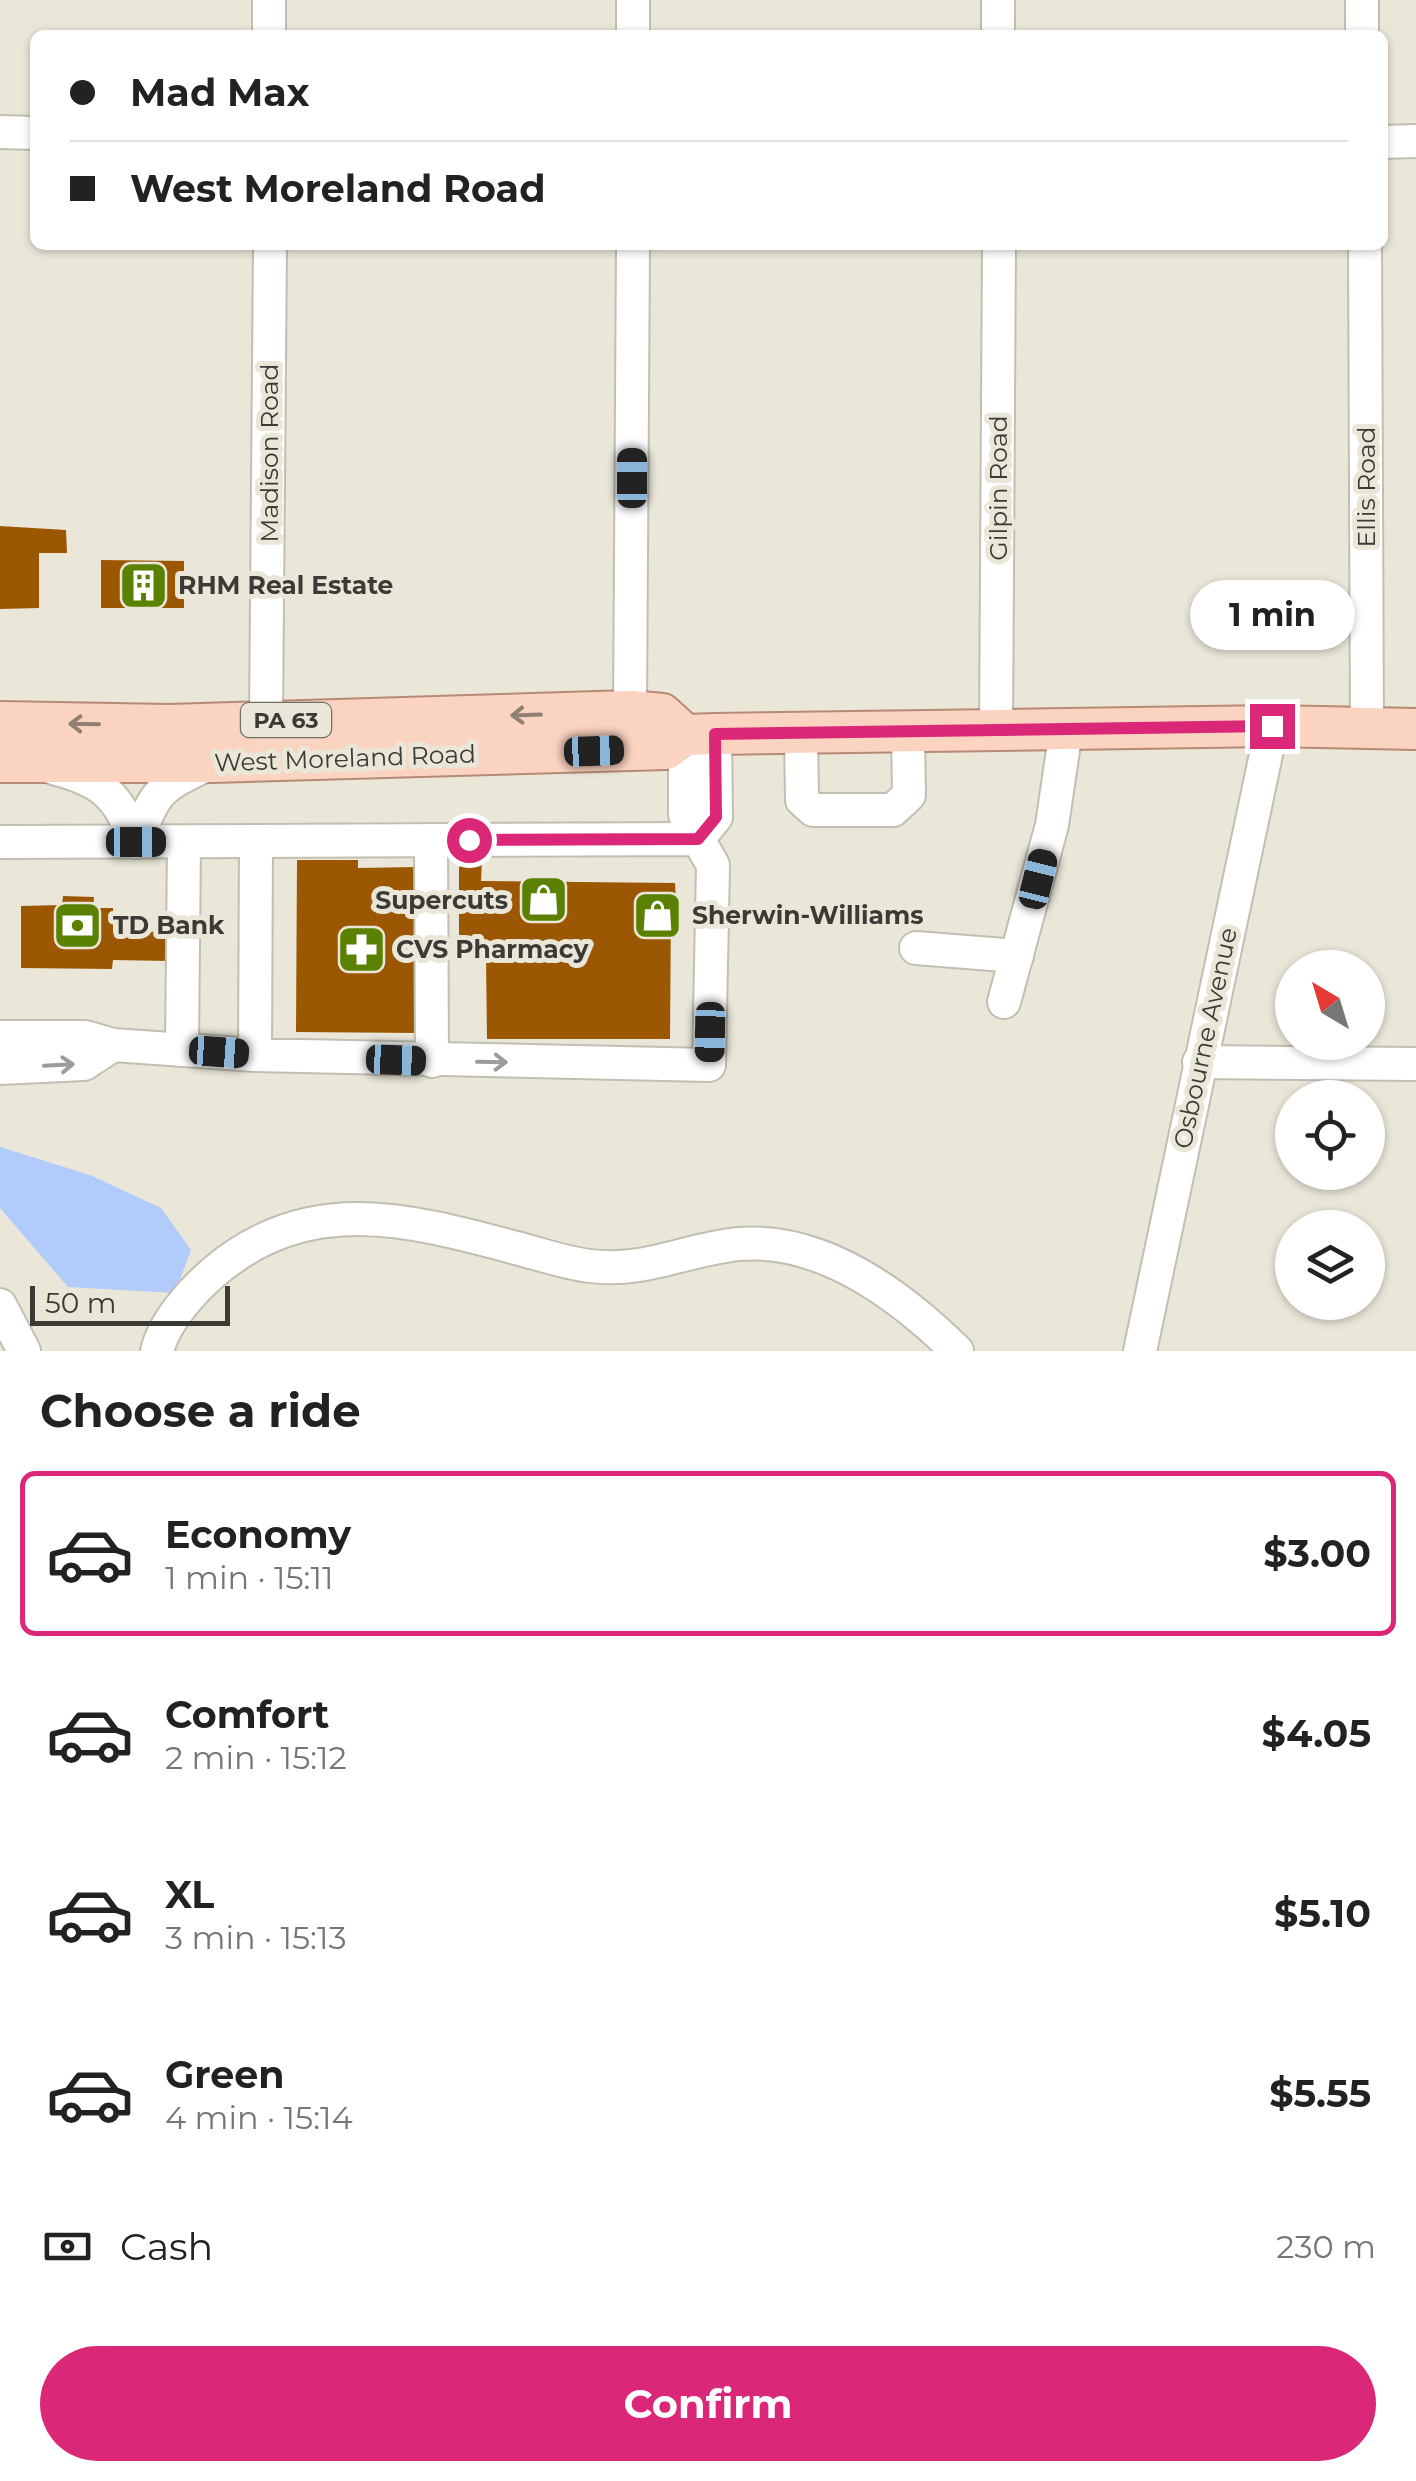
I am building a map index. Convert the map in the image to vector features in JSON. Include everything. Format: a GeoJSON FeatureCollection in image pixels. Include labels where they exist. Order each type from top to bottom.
{"type":"FeatureCollection","features":[{"type":"Feature","properties":{"kind":"main road","name":"West Moreland Road"},"geometry":{"type":"LineString","coordinates":[[0,722],[168,724],[630,712],[662,714],[700,735]]}},
{"type":"Feature","properties":{"kind":"main road","name":"West Moreland Road"},"geometry":{"type":"LineString","coordinates":[[14,762],[212,762],[666,748],[700,735],[1272,726],[1416,730]]}},
{"type":"Feature","properties":{"kind":"street"},"geometry":{"type":"LineString","coordinates":[[269,0],[269,30]]}},
{"type":"Feature","properties":{"kind":"street"},"geometry":{"type":"LineString","coordinates":[[633,30],[634,0]]}},
{"type":"Feature","properties":{"kind":"street"},"geometry":{"type":"LineString","coordinates":[[998,0],[998,30]]}},
{"type":"Feature","properties":{"kind":"street"},"geometry":{"type":"LineString","coordinates":[[1362,0],[1362,30]]}},
{"type":"Feature","properties":{"kind":"street"},"geometry":{"type":"LineString","coordinates":[[0,132],[30,133]]}},
{"type":"Feature","properties":{"kind":"street"},"geometry":{"type":"LineString","coordinates":[[1388,142],[1416,141]]}},
{"type":"Feature","properties":{"kind":"street","name":"Madison Road"},"geometry":{"type":"LineString","coordinates":[[266,720],[270,250]]}},
{"type":"Feature","properties":{"kind":"street"},"geometry":{"type":"LineString","coordinates":[[630,712],[632,250]]}},
{"type":"Feature","properties":{"kind":"street","name":"Gilpin Road"},"geometry":{"type":"LineString","coordinates":[[996,731],[999,250]]}},
{"type":"Feature","properties":{"kind":"street","name":"Ellis Road"},"geometry":{"type":"LineString","coordinates":[[1364,250],[1367,730]]}},
{"type":"Feature","properties":{"kind":"street","name":"Osbourne Avenue"},"geometry":{"type":"LineString","coordinates":[[1140,1351],[1272,726]]}},
{"type":"Feature","properties":{"kind":"street"},"geometry":{"type":"LineString","coordinates":[[1004,1002],[1052,825],[1066,730]]}},
{"type":"Feature","properties":{"kind":"street"},"geometry":{"type":"LineString","coordinates":[[801,733],[802,800],[813,810],[893,810],[909,794],[908,732]]}},
{"type":"Feature","properties":{"kind":"street"},"geometry":{"type":"LineString","coordinates":[[698,839],[716,817],[700,735]]}},
{"type":"Feature","properties":{"kind":"street"},"geometry":{"type":"LineString","coordinates":[[14,762],[69,772],[98,784],[125,812],[136,842]]}},
{"type":"Feature","properties":{"kind":"street"},"geometry":{"type":"LineString","coordinates":[[136,842],[154,797],[174,780],[212,762]]}},
{"type":"Feature","properties":{"kind":"street"},"geometry":{"type":"LineString","coordinates":[[0,842],[698,839]]}},
{"type":"Feature","properties":{"kind":"street"},"geometry":{"type":"LineString","coordinates":[[0,1036],[86,1036],[113,1045],[255,1055],[709,1065],[713,865],[698,839]]}},
{"type":"Feature","properties":{"kind":"street"},"geometry":{"type":"LineString","coordinates":[[431,840],[432,1061]]}},
{"type":"Feature","properties":{"kind":"street"},"geometry":{"type":"LineString","coordinates":[[255,1055],[256,841]]}},
{"type":"Feature","properties":{"kind":"street"},"geometry":{"type":"LineString","coordinates":[[182,1050],[184,842]]}},
{"type":"Feature","properties":{"kind":"street"},"geometry":{"type":"LineString","coordinates":[[916,948],[1017,956]]}},
{"type":"Feature","properties":{"kind":"street"},"geometry":{"type":"LineString","coordinates":[[0,1068],[84,1064],[113,1045]]}},
{"type":"Feature","properties":{"kind":"street"},"geometry":{"type":"LineString","coordinates":[[1199,1062],[1416,1064]]}},
{"type":"Feature","properties":{"kind":"street"},"geometry":{"type":"LineString","coordinates":[[157,1351],[175,1316],[200,1284],[239,1251],[279,1230],[316,1221],[375,1220],[432,1225],[583,1265],[619,1269],[739,1244],[784,1246],[825,1257],[863,1277],[905,1305],[957,1351]]}},
{"type":"Feature","properties":{"kind":"street"},"geometry":{"type":"LineString","coordinates":[[0,1305],[24,1351]]}},
{"type":"Feature","properties":{"kind":"water"},"geometry":{"type":"Polygon","coordinates":[[[0,1147],[90,1175],[161,1208],[191,1250],[175,1293],[68,1287],[0,1208],[0,1147]]]}},
{"type":"Feature","properties":{"kind":"building"},"geometry":{"type":"Polygon","coordinates":[[[0,526],[66,530],[67,553],[39,553],[39,608],[0,609],[0,526]]]}},
{"type":"Feature","properties":{"kind":"building","name":"RHM Real Estate"},"geometry":{"type":"Polygon","coordinates":[[[101,560],[184,561],[184,608],[101,608],[101,560]]]}},
{"type":"Feature","properties":{"kind":"building"},"geometry":{"type":"Polygon","coordinates":[[[471,858],[482,860],[481,881],[675,883],[676,900],[671,900],[670,1039],[487,1039],[486,957],[459,955],[459,867],[471,858]]]}},
{"type":"Feature","properties":{"kind":"building"},"geometry":{"type":"Polygon","coordinates":[[[297,860],[358,860],[358,868],[416,867],[416,1033],[296,1032],[297,860]]]}},
{"type":"Feature","properties":{"kind":"building"},"geometry":{"type":"Polygon","coordinates":[[[63,896],[94,897],[93,908],[113,908],[113,933],[169,931],[169,961],[113,960],[112,969],[21,968],[21,906],[62,905],[63,896]]]}},
{"type":"Feature","properties":{"kind":"place","name":"RHM Real Estate"},"geometry":{"type":"Point","coordinates":[143,585]}},
{"type":"Feature","properties":{"kind":"place","name":"Supercuts"},"geometry":{"type":"Point","coordinates":[543,900]}},
{"type":"Feature","properties":{"kind":"place","name":"Sherwin-Williams"},"geometry":{"type":"Point","coordinates":[657,915]}},
{"type":"Feature","properties":{"kind":"place","name":"TD Bank"},"geometry":{"type":"Point","coordinates":[78,925]}},
{"type":"Feature","properties":{"kind":"place","name":"CVS Pharmacy"},"geometry":{"type":"Point","coordinates":[361,949]}},
{"type":"Feature","properties":{"kind":"route"},"geometry":{"type":"LineString","coordinates":[[469,840],[698,839],[716,817],[715,734],[1272,726]]}}]}
